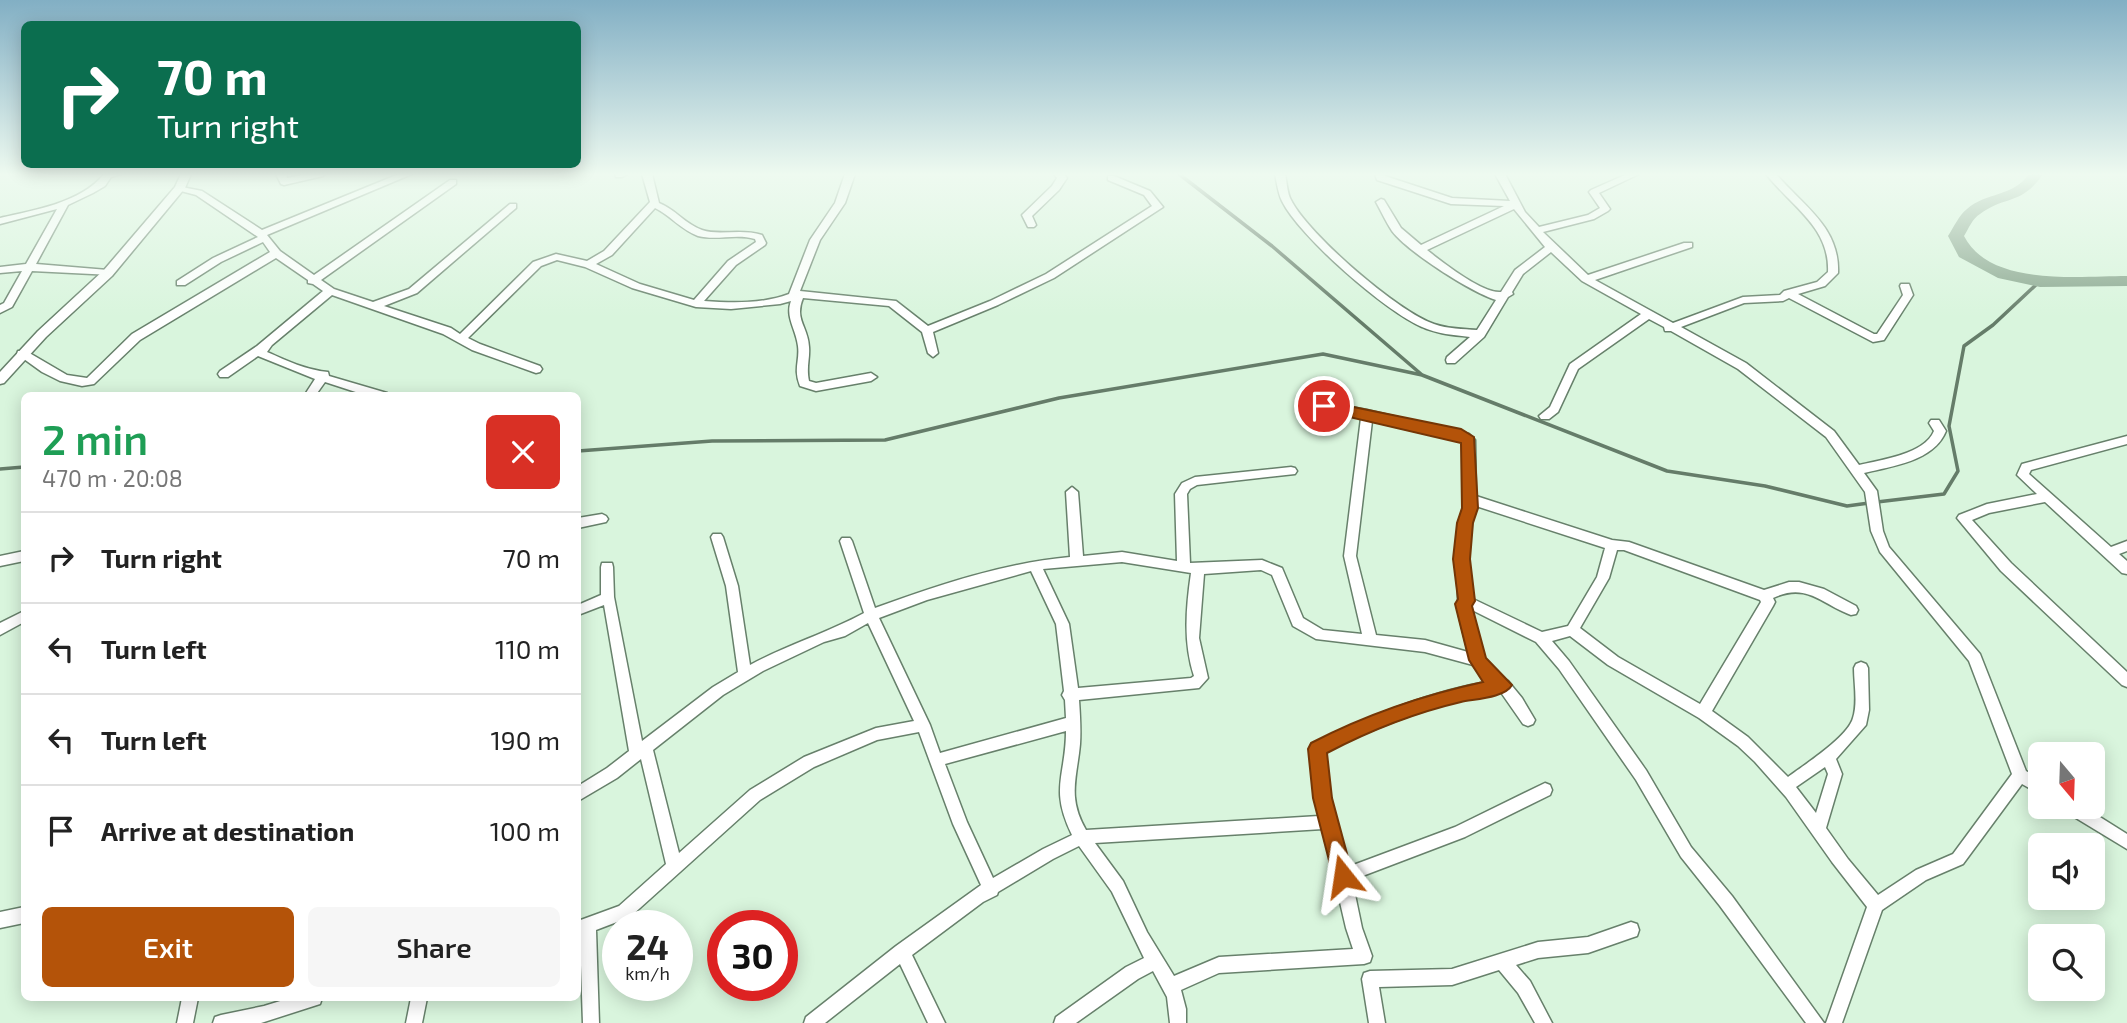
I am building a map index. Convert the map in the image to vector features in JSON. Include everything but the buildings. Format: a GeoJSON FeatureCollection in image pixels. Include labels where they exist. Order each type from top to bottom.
{"type":"FeatureCollection","features":[{"type":"Feature","properties":{"kind":"street"},"geometry":{"type":"LineString","coordinates":[[0,310],[8,305],[54,222]]}},
{"type":"Feature","properties":{"kind":"street"},"geometry":{"type":"LineString","coordinates":[[0,380],[22,354],[108,273],[151,222]]}},
{"type":"Feature","properties":{"kind":"street"},"geometry":{"type":"LineString","coordinates":[[242,222],[263,236],[276,253],[312,281],[330,291],[376,305],[536,369]]}},
{"type":"Feature","properties":{"kind":"street"},"geometry":{"type":"LineString","coordinates":[[181,283],[217,260],[296,222]]}},
{"type":"Feature","properties":{"kind":"street"},"geometry":{"type":"LineString","coordinates":[[312,281],[396,222]]}},
{"type":"Feature","properties":{"kind":"street"},"geometry":{"type":"LineString","coordinates":[[376,305],[413,291],[494,222]]}},
{"type":"Feature","properties":{"kind":"street"},"geometry":{"type":"LineString","coordinates":[[588,264],[608,253],[637,222]]}},
{"type":"Feature","properties":{"kind":"street"},"geometry":{"type":"LineString","coordinates":[[686,222],[701,233],[747,231],[759,237],[761,243],[738,255],[721,270],[696,304]]}},
{"type":"Feature","properties":{"kind":"street"},"geometry":{"type":"LineString","coordinates":[[827,222],[815,240],[793,310],[804,347],[801,368],[804,383],[816,387],[871,377]]}},
{"type":"Feature","properties":{"kind":"street"},"geometry":{"type":"LineString","coordinates":[[927,330],[995,303],[1050,275],[1135,222]]}},
{"type":"Feature","properties":{"kind":"street"},"geometry":{"type":"LineString","coordinates":[[1300,222],[1363,282],[1422,323],[1438,329],[1480,334]]}},
{"type":"Feature","properties":{"kind":"street"},"geometry":{"type":"LineString","coordinates":[[1392,222],[1397,230],[1420,250],[1478,289],[1496,297],[1508,294]]}},
{"type":"Feature","properties":{"kind":"street"},"geometry":{"type":"LineString","coordinates":[[1420,250],[1479,222]]}},
{"type":"Feature","properties":{"kind":"street"},"geometry":{"type":"LineString","coordinates":[[1530,222],[1551,247],[1586,279],[1669,328],[1742,366],[1830,434],[1871,491],[1877,531],[1884,550],[1912,586],[1956,631],[1975,658],[2020,775],[2028,780]]}},
{"type":"Feature","properties":{"kind":"street"},"geometry":{"type":"LineString","coordinates":[[1537,231],[1557,228],[1573,222]]}},
{"type":"Feature","properties":{"kind":"street"},"geometry":{"type":"LineString","coordinates":[[1669,328],[1743,300],[1783,298],[1788,293],[1825,281],[1833,273],[1835,255],[1829,237],[1814,222]]}},
{"type":"Feature","properties":{"kind":"street"},"geometry":{"type":"LineString","coordinates":[[1586,279],[1688,245]]}},
{"type":"Feature","properties":{"kind":"street"},"geometry":{"type":"LineString","coordinates":[[1451,360],[1480,334],[1508,294],[1519,272],[1551,247]]}},
{"type":"Feature","properties":{"kind":"street"},"geometry":{"type":"LineString","coordinates":[[22,354],[67,378],[81,383],[90,381],[136,337],[276,253]]}},
{"type":"Feature","properties":{"kind":"street"},"geometry":{"type":"LineString","coordinates":[[462,338],[537,264],[556,257],[588,264],[636,286],[696,304],[731,306],[780,300],[797,294],[892,303],[927,330],[933,353]]}},
{"type":"Feature","properties":{"kind":"street"},"geometry":{"type":"LineString","coordinates":[[0,270],[27,267],[108,273]]}},
{"type":"Feature","properties":{"kind":"street"},"geometry":{"type":"LineString","coordinates":[[1788,293],[1873,338],[1884,332],[1904,304],[1908,295],[1905,286]]}},
{"type":"Feature","properties":{"kind":"street"},"geometry":{"type":"LineString","coordinates":[[224,374],[261,349],[330,291]]}},
{"type":"Feature","properties":{"kind":"street"},"geometry":{"type":"LineString","coordinates":[[1545,416],[1554,409],[1574,367],[1647,314]]}},
{"type":"Feature","properties":{"kind":"street"},"geometry":{"type":"LineString","coordinates":[[261,349],[266,357],[304,372],[324,375],[372,392]]}},
{"type":"Feature","properties":{"kind":"street"},"geometry":{"type":"LineString","coordinates":[[312,392],[324,375]]}},
{"type":"Feature","properties":{"kind":"street"},"geometry":{"type":"LineString","coordinates":[[1324,406],[1466,437],[1469,440],[1470,499],[1462,559],[1466,601],[1463,604],[1478,660],[1488,676],[1503,685],[1528,720]]}},
{"type":"Feature","properties":{"kind":"street"},"geometry":{"type":"LineString","coordinates":[[1367,414],[1350,556],[1370,640]]}},
{"type":"Feature","properties":{"kind":"street"},"geometry":{"type":"LineString","coordinates":[[1857,470],[1913,455],[1933,445],[1940,438],[1940,431],[1935,423]]}},
{"type":"Feature","properties":{"kind":"street"},"geometry":{"type":"LineString","coordinates":[[2127,440],[2026,467],[2024,475],[2127,569]]}},
{"type":"Feature","properties":{"kind":"street"},"geometry":{"type":"LineString","coordinates":[[1069,695],[1194,684],[1201,678],[1192,653],[1191,568],[1181,494],[1186,486],[1195,481],[1292,471]]}},
{"type":"Feature","properties":{"kind":"street"},"geometry":{"type":"LineString","coordinates":[[1072,492],[1077,561]]}},
{"type":"Feature","properties":{"kind":"street"},"geometry":{"type":"LineString","coordinates":[[2046,497],[1987,509],[1963,518],[2006,567],[2127,681]]}},
{"type":"Feature","properties":{"kind":"street"},"geometry":{"type":"LineString","coordinates":[[1470,499],[1612,544],[1625,545],[1765,596],[1768,603],[1707,704],[1704,714]]}},
{"type":"Feature","properties":{"kind":"street"},"geometry":{"type":"LineString","coordinates":[[581,522],[602,519]]}},
{"type":"Feature","properties":{"kind":"street"},"geometry":{"type":"LineString","coordinates":[[716,537],[732,586],[745,674]]}},
{"type":"Feature","properties":{"kind":"street"},"geometry":{"type":"LineString","coordinates":[[846,541],[871,615],[923,725],[960,824],[990,890]]}},
{"type":"Feature","properties":{"kind":"street"},"geometry":{"type":"LineString","coordinates":[[1541,638],[1572,630],[1603,578],[1612,544]]}},
{"type":"Feature","properties":{"kind":"street"},"geometry":{"type":"LineString","coordinates":[[2109,552],[2127,546]]}},
{"type":"Feature","properties":{"kind":"street"},"geometry":{"type":"LineString","coordinates":[[0,561],[21,557]]}},
{"type":"Feature","properties":{"kind":"street"},"geometry":{"type":"LineString","coordinates":[[581,792],[745,674],[871,615],[925,595],[1035,565],[1122,557],[1170,567],[1262,565],[1277,572],[1298,621],[1321,635],[1425,646],[1478,660]]}},
{"type":"Feature","properties":{"kind":"street"},"geometry":{"type":"LineString","coordinates":[[1035,565],[1040,579],[1053,597],[1065,633],[1073,745],[1065,778],[1066,798],[1076,829],[1121,892],[1141,937],[1173,985],[1179,1000],[1178,1023]]}},
{"type":"Feature","properties":{"kind":"street"},"geometry":{"type":"LineString","coordinates":[[607,567],[608,598],[641,751],[674,864]]}},
{"type":"Feature","properties":{"kind":"street"},"geometry":{"type":"LineString","coordinates":[[1765,596],[1783,586],[1798,586],[1817,591],[1851,610]]}},
{"type":"Feature","properties":{"kind":"street"},"geometry":{"type":"LineString","coordinates":[[581,609],[608,598]]}},
{"type":"Feature","properties":{"kind":"street"},"geometry":{"type":"LineString","coordinates":[[1466,601],[1541,638],[1564,665],[1641,775],[1686,852],[1726,901],[1816,1023]]}},
{"type":"Feature","properties":{"kind":"street"},"geometry":{"type":"LineString","coordinates":[[0,629],[21,618]]}},
{"type":"Feature","properties":{"kind":"street"},"geometry":{"type":"LineString","coordinates":[[1572,630],[1613,661],[1719,723],[1788,785],[1832,851],[1876,905]]}},
{"type":"Feature","properties":{"kind":"street"},"geometry":{"type":"LineString","coordinates":[[1788,785],[1828,757],[1859,725],[1862,710],[1861,668]]}},
{"type":"Feature","properties":{"kind":"street"},"geometry":{"type":"LineString","coordinates":[[1377,1023],[1370,979],[1354,928],[1322,798],[1317,749],[1353,731],[1435,700],[1503,685]]}},
{"type":"Feature","properties":{"kind":"street"},"geometry":{"type":"LineString","coordinates":[[937,760],[1072,723]]}},
{"type":"Feature","properties":{"kind":"street"},"geometry":{"type":"LineString","coordinates":[[591,1023],[583,927],[624,912],[674,864],[755,795],[809,762],[876,734],[923,725]]}},
{"type":"Feature","properties":{"kind":"street"},"geometry":{"type":"LineString","coordinates":[[1819,828],[1835,774],[1828,757]]}},
{"type":"Feature","properties":{"kind":"street"},"geometry":{"type":"LineString","coordinates":[[1834,1023],[1876,905],[1922,875],[1958,859],[2020,775]]}},
{"type":"Feature","properties":{"kind":"street"},"geometry":{"type":"LineString","coordinates":[[1343,876],[1460,832],[1545,790]]}},
{"type":"Feature","properties":{"kind":"street"},"geometry":{"type":"LineString","coordinates":[[2090,819],[2127,842]]}},
{"type":"Feature","properties":{"kind":"street"},"geometry":{"type":"LineString","coordinates":[[812,1023],[902,953],[990,890],[1060,846],[1083,837],[1329,822]]}},
{"type":"Feature","properties":{"kind":"street"},"geometry":{"type":"LineString","coordinates":[[0,920],[21,916]]}},
{"type":"Feature","properties":{"kind":"street"},"geometry":{"type":"LineString","coordinates":[[1370,979],[1452,977],[1538,950],[1588,945],[1631,930]]}},
{"type":"Feature","properties":{"kind":"street"},"geometry":{"type":"LineString","coordinates":[[902,953],[937,1023]]}},
{"type":"Feature","properties":{"kind":"street"},"geometry":{"type":"LineString","coordinates":[[1173,985],[1219,965],[1364,956]]}},
{"type":"Feature","properties":{"kind":"street"},"geometry":{"type":"LineString","coordinates":[[1062,1023],[1132,973],[1156,961]]}},
{"type":"Feature","properties":{"kind":"street"},"geometry":{"type":"LineString","coordinates":[[1503,962],[1524,987],[1544,1023]]}},
{"type":"Feature","properties":{"kind":"street"},"geometry":{"type":"LineString","coordinates":[[185,1023],[189,1001]]}},
{"type":"Feature","properties":{"kind":"street"},"geometry":{"type":"LineString","coordinates":[[221,1023],[264,1014],[305,1001]]}},
{"type":"Feature","properties":{"kind":"street"},"geometry":{"type":"LineString","coordinates":[[414,1023],[418,1001]]}},
{"type":"Feature","properties":{"kind":"waterway"},"geometry":{"type":"LineString","coordinates":[[1241,222],[1421,374]]}},
{"type":"Feature","properties":{"kind":"waterway"},"geometry":{"type":"LineString","coordinates":[[1965,222],[1956,236],[1965,254],[2004,274],[2040,282],[2127,281]]}},
{"type":"Feature","properties":{"kind":"waterway"},"geometry":{"type":"LineString","coordinates":[[1877,502],[1944,494],[1958,471],[1949,426],[1964,346],[1993,325],[2039,282]]}},
{"type":"Feature","properties":{"kind":"waterway"},"geometry":{"type":"LineString","coordinates":[[581,451],[712,441],[885,440],[1059,398],[1323,354],[1422,375],[1667,471],[1765,486],[1847,506],[1869,503]]}},
{"type":"Feature","properties":{"kind":"waterway"},"geometry":{"type":"LineString","coordinates":[[0,469],[21,467]]}},
{"type":"Feature","properties":{"kind":"route"},"geometry":{"type":"LineString","coordinates":[[1324,406],[1374,415],[1435,432],[1461,435],[1469,440],[1470,508],[1465,523],[1462,559],[1466,601],[1463,604],[1478,660],[1488,676],[1503,685],[1435,700],[1353,731],[1317,749],[1322,798],[1343,876]]}}]}
